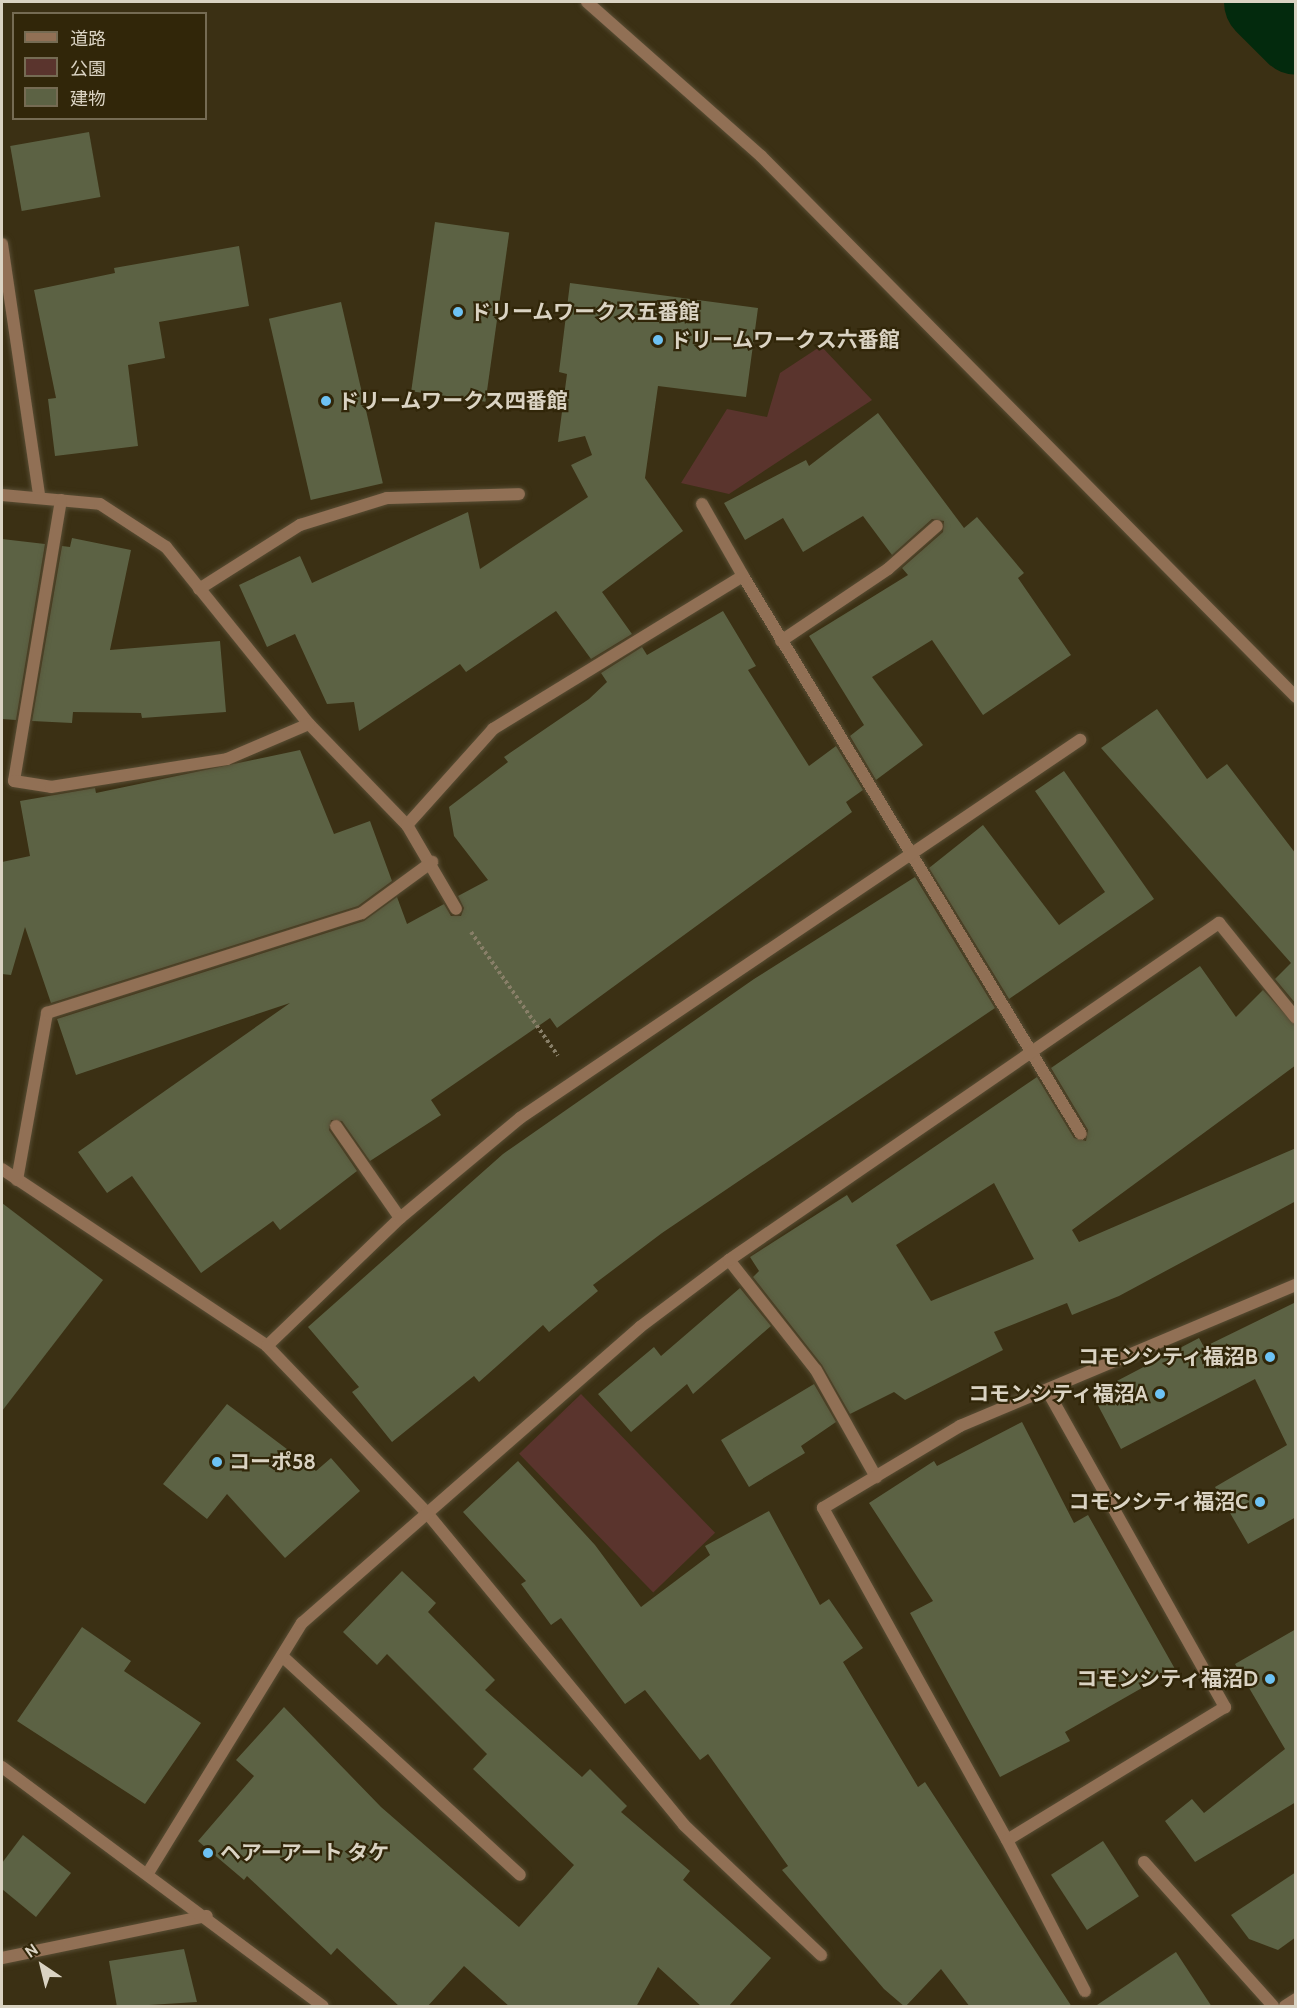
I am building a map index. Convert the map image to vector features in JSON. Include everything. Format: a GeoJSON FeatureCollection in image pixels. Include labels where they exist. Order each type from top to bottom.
{"type":"FeatureCollection","features":[{"type":"Feature","properties":{"kind":"street"},"geometry":{"type":"LineString","coordinates":[[587,2],[761,156],[1296,697]]}},
{"type":"Feature","properties":{"kind":"street"},"geometry":{"type":"LineString","coordinates":[[2,244],[39,496]]}},
{"type":"Feature","properties":{"kind":"street"},"geometry":{"type":"LineString","coordinates":[[199,589],[300,525],[387,498],[519,494]]}},
{"type":"Feature","properties":{"kind":"street"},"geometry":{"type":"LineString","coordinates":[[2,495],[39,496],[100,504],[166,547],[309,724],[407,825],[432,861],[456,909]]}},
{"type":"Feature","properties":{"kind":"street"},"geometry":{"type":"LineString","coordinates":[[61,500],[14,781],[51,787],[227,759],[309,724]]}},
{"type":"Feature","properties":{"kind":"street"},"geometry":{"type":"LineString","coordinates":[[702,504],[782,641],[1081,1134]]}},
{"type":"Feature","properties":{"kind":"street"},"geometry":{"type":"LineString","coordinates":[[782,641],[888,569],[937,526]]}},
{"type":"Feature","properties":{"kind":"street"},"geometry":{"type":"LineString","coordinates":[[407,825],[493,729],[743,576]]}},
{"type":"Feature","properties":{"kind":"street"},"geometry":{"type":"LineString","coordinates":[[267,1346],[400,1218],[573,1078],[1080,741]]}},
{"type":"Feature","properties":{"kind":"street"},"geometry":{"type":"LineString","coordinates":[[17,1180],[47,1013],[362,913],[432,861]]}},
{"type":"Feature","properties":{"kind":"street"},"geometry":{"type":"LineString","coordinates":[[148,1873],[302,1623],[640,1328],[729,1260],[1218,923],[1296,1018]]}},
{"type":"Feature","properties":{"kind":"street"},"geometry":{"type":"LineString","coordinates":[[336,1126],[400,1218]]}},
{"type":"Feature","properties":{"kind":"street"},"geometry":{"type":"LineString","coordinates":[[2,1169],[267,1346],[427,1513],[684,1825],[821,1955]]}},
{"type":"Feature","properties":{"kind":"street"},"geometry":{"type":"LineString","coordinates":[[729,1260],[816,1370],[876,1477]]}},
{"type":"Feature","properties":{"kind":"street"},"geometry":{"type":"LineString","coordinates":[[1084,1991],[1007,1840],[823,1508],[960,1426],[1296,1285]]}},
{"type":"Feature","properties":{"kind":"street"},"geometry":{"type":"LineString","coordinates":[[1007,1840],[1225,1707],[1047,1390]]}},
{"type":"Feature","properties":{"kind":"street"},"geometry":{"type":"LineString","coordinates":[[282,1656],[520,1875]]}},
{"type":"Feature","properties":{"kind":"street"},"geometry":{"type":"LineString","coordinates":[[2,1767],[207,1916],[323,2007]]}},
{"type":"Feature","properties":{"kind":"street"},"geometry":{"type":"LineString","coordinates":[[1144,1862],[1273,2007]]}},
{"type":"Feature","properties":{"kind":"street"},"geometry":{"type":"LineString","coordinates":[[2,1958],[207,1916]]}},
{"type":"Feature","properties":{"kind":"street"},"geometry":{"type":"LineString","coordinates":[[1285,2007],[1296,1999]]}},
{"type":"Feature","properties":{"kind":"path"},"geometry":{"type":"LineString","coordinates":[[456,909],[573,1078]]}},
{"type":"Feature","properties":{"kind":"green space"},"geometry":{"type":"Polygon","coordinates":[[[821,346],[872,400],[729,494],[681,483],[727,409],[767,417],[780,373],[821,346]]]}},
{"type":"Feature","properties":{"kind":"green space"},"geometry":{"type":"Polygon","coordinates":[[[581,1394],[715,1533],[653,1593],[519,1454],[581,1394]]]}},
{"type":"Feature","properties":{"kind":"building"},"geometry":{"type":"Polygon","coordinates":[[[89,132],[100,197],[22,211],[10,146],[89,132]]]}},
{"type":"Feature","properties":{"kind":"building","name":"ドリームワークス五番館"},"geometry":{"type":"Polygon","coordinates":[[[435,222],[509,232],[485,402],[411,391],[435,222]]]}},
{"type":"Feature","properties":{"kind":"building"},"geometry":{"type":"Polygon","coordinates":[[[239,246],[249,306],[159,322],[165,358],[128,365],[138,446],[55,456],[48,399],[56,398],[34,290],[115,273],[114,268],[239,246]]]}},
{"type":"Feature","properties":{"kind":"building"},"geometry":{"type":"Polygon","coordinates":[[[570,283],[758,308],[746,397],[658,386],[645,478],[683,531],[602,592],[632,634],[591,659],[556,611],[466,672],[460,664],[359,731],[354,702],[327,704],[295,634],[267,647],[239,585],[300,556],[312,583],[468,512],[480,569],[588,497],[571,465],[592,455],[585,436],[558,442],[567,374],[559,372],[570,283]]]}},
{"type":"Feature","properties":{"kind":"building","name":"ドリームワークス四番館"},"geometry":{"type":"Polygon","coordinates":[[[341,302],[383,483],[311,500],[269,319],[341,302]]]}},
{"type":"Feature","properties":{"kind":"building"},"geometry":{"type":"Polygon","coordinates":[[[878,413],[964,528],[977,517],[1024,573],[1018,578],[1071,655],[983,715],[932,640],[872,677],[923,745],[876,780],[850,736],[864,725],[809,636],[908,575],[902,568],[943,532],[944,521],[932,519],[892,555],[863,516],[803,552],[783,518],[745,540],[724,503],[806,460],[809,466],[878,413]]]}},
{"type":"Feature","properties":{"kind":"building"},"geometry":{"type":"Polygon","coordinates":[[[72,538],[131,550],[110,650],[220,641],[226,712],[142,718],[141,713],[73,712],[72,723],[32,721],[62,546],[70,547],[72,538]]]}},
{"type":"Feature","properties":{"kind":"building"},"geometry":{"type":"Polygon","coordinates":[[[2,539],[45,544],[16,720],[2,719],[2,539]]]}},
{"type":"Feature","properties":{"kind":"building"},"geometry":{"type":"Polygon","coordinates":[[[723,611],[756,666],[748,670],[809,766],[836,746],[863,790],[846,802],[852,812],[557,1028],[550,1018],[431,1100],[441,1115],[370,1161],[342,1121],[331,1120],[329,1130],[357,1171],[280,1230],[273,1221],[201,1273],[132,1176],[107,1193],[78,1152],[290,1003],[76,1075],[57,1019],[364,921],[397,897],[407,924],[444,904],[451,916],[461,916],[464,908],[458,896],[488,880],[454,836],[449,807],[508,762],[504,757],[589,699],[607,682],[601,673],[642,647],[647,655],[723,611]]]}},
{"type":"Feature","properties":{"kind":"building"},"geometry":{"type":"Polygon","coordinates":[[[1157,709],[1207,779],[1227,764],[1296,854],[1296,1004],[1275,979],[1291,963],[1101,748],[1157,709]]]}},
{"type":"Feature","properties":{"kind":"building"},"geometry":{"type":"Polygon","coordinates":[[[300,750],[334,834],[370,821],[392,881],[358,906],[51,1003],[25,927],[11,975],[2,974],[2,862],[30,856],[20,801],[95,788],[96,793],[300,750]]]}},
{"type":"Feature","properties":{"kind":"building"},"geometry":{"type":"Polygon","coordinates":[[[1064,771],[1154,899],[1009,999],[929,868],[983,825],[1059,925],[1105,892],[1035,791],[1064,771]]]}},
{"type":"Feature","properties":{"kind":"building"},"geometry":{"type":"Polygon","coordinates":[[[915,877],[995,1008],[662,1233],[593,1285],[598,1291],[549,1332],[543,1325],[479,1382],[474,1376],[392,1442],[352,1392],[359,1387],[308,1327],[503,1154],[754,979],[915,877]]]}},
{"type":"Feature","properties":{"kind":"building"},"geometry":{"type":"Polygon","coordinates":[[[1200,966],[1236,1017],[1263,990],[1296,1026],[1296,1065],[1072,1230],[1079,1242],[1296,1148],[1296,1201],[1119,1296],[1072,1315],[1067,1303],[994,1332],[1003,1350],[905,1400],[894,1392],[850,1414],[822,1365],[753,1277],[759,1271],[750,1257],[847,1195],[852,1203],[1037,1077],[1074,1138],[1086,1141],[1088,1130],[1051,1068],[1200,966]],[[994,1183],[896,1245],[931,1301],[1034,1259],[994,1183]]]}},
{"type":"Feature","properties":{"kind":"building"},"geometry":{"type":"Polygon","coordinates":[[[2,1203],[103,1280],[2,1411],[2,1203]]]}},
{"type":"Feature","properties":{"kind":"building"},"geometry":{"type":"Polygon","coordinates":[[[740,1288],[771,1326],[693,1394],[687,1384],[631,1432],[598,1394],[654,1347],[661,1356],[740,1288]]]}},
{"type":"Feature","properties":{"kind":"building"},"geometry":{"type":"Polygon","coordinates":[[[1296,1302],[1296,1517],[1248,1544],[1215,1487],[1287,1445],[1255,1379],[1121,1449],[1092,1394],[1199,1338],[1204,1347],[1296,1302]]]}},
{"type":"Feature","properties":{"kind":"building"},"geometry":{"type":"Polygon","coordinates":[[[814,1384],[836,1422],[801,1446],[805,1453],[749,1487],[721,1440],[814,1384]]]}},
{"type":"Feature","properties":{"kind":"building"},"geometry":{"type":"Polygon","coordinates":[[[227,1404],[316,1471],[331,1458],[360,1491],[285,1558],[227,1494],[207,1519],[163,1484],[227,1404]]]}},
{"type":"Feature","properties":{"kind":"building"},"geometry":{"type":"Polygon","coordinates":[[[1022,1422],[1074,1523],[1088,1515],[1175,1669],[1065,1732],[1070,1741],[1000,1777],[910,1613],[933,1601],[869,1503],[934,1461],[937,1466],[1022,1422]]]}},
{"type":"Feature","properties":{"kind":"building"},"geometry":{"type":"Polygon","coordinates":[[[518,1461],[595,1545],[641,1607],[710,1555],[705,1546],[769,1511],[820,1605],[829,1599],[863,1648],[843,1662],[918,1787],[925,1782],[1072,2007],[970,2007],[941,1969],[905,2007],[884,1989],[782,1870],[788,1866],[708,1754],[700,1760],[645,1690],[625,1704],[561,1618],[551,1625],[521,1584],[526,1581],[463,1512],[518,1461]]]}},
{"type":"Feature","properties":{"kind":"building"},"geometry":{"type":"Polygon","coordinates":[[[402,1571],[436,1603],[428,1612],[495,1680],[485,1690],[582,1777],[590,1769],[627,1806],[621,1812],[690,1871],[683,1880],[771,1958],[728,2007],[702,2007],[658,1967],[636,2007],[510,2007],[464,1966],[427,2007],[400,2007],[337,1948],[331,1955],[247,1876],[244,1880],[198,1841],[254,1776],[236,1760],[284,1707],[381,1807],[519,1927],[574,1865],[473,1769],[487,1754],[387,1654],[377,1665],[343,1632],[402,1571]]]}},
{"type":"Feature","properties":{"kind":"building"},"geometry":{"type":"Polygon","coordinates":[[[82,1627],[131,1661],[124,1671],[201,1723],[145,1804],[17,1721],[82,1627]]]}},
{"type":"Feature","properties":{"kind":"building"},"geometry":{"type":"Polygon","coordinates":[[[1296,1629],[1296,1802],[1195,1862],[1165,1821],[1192,1799],[1204,1813],[1285,1749],[1235,1664],[1296,1629]]]}},
{"type":"Feature","properties":{"kind":"building"},"geometry":{"type":"Polygon","coordinates":[[[23,1835],[71,1873],[36,1917],[2,1889],[2,1863],[23,1835]]]}},
{"type":"Feature","properties":{"kind":"building"},"geometry":{"type":"Polygon","coordinates":[[[1103,1841],[1139,1896],[1087,1930],[1051,1875],[1103,1841]]]}},
{"type":"Feature","properties":{"kind":"building"},"geometry":{"type":"Polygon","coordinates":[[[1296,1872],[1296,1937],[1278,1950],[1249,1939],[1231,1915],[1296,1872]]]}},
{"type":"Feature","properties":{"kind":"building"},"geometry":{"type":"Polygon","coordinates":[[[184,1949],[197,2002],[117,2007],[109,1961],[184,1949]]]}},
{"type":"Feature","properties":{"kind":"building"},"geometry":{"type":"Polygon","coordinates":[[[1176,1952],[1212,2007],[1094,2007],[1176,1952]]]}},
{"type":"Feature","properties":{"kind":"waterway"},"geometry":{"type":"LineString","coordinates":[[1264,2],[1296,34]]}},
{"type":"Feature","properties":{"kind":"place","name":"ドリームワークス五番館"},"geometry":{"type":"Point","coordinates":[458,312]}},
{"type":"Feature","properties":{"kind":"place","name":"ドリームワークス六番館"},"geometry":{"type":"Point","coordinates":[658,340]}},
{"type":"Feature","properties":{"kind":"place","name":"ドリームワークス四番館"},"geometry":{"type":"Point","coordinates":[326,401]}},
{"type":"Feature","properties":{"kind":"place","name":"コモンシティ福沼B"},"geometry":{"type":"Point","coordinates":[1270,1357]}},
{"type":"Feature","properties":{"kind":"place","name":"コモンシティ福沼A"},"geometry":{"type":"Point","coordinates":[1160,1394]}},
{"type":"Feature","properties":{"kind":"place","name":"コーポ58"},"geometry":{"type":"Point","coordinates":[217,1462]}},
{"type":"Feature","properties":{"kind":"place","name":"コモンシティ福沼C"},"geometry":{"type":"Point","coordinates":[1260,1502]}},
{"type":"Feature","properties":{"kind":"place","name":"コモンシティ福沼D"},"geometry":{"type":"Point","coordinates":[1270,1679]}},
{"type":"Feature","properties":{"kind":"place","name":"ヘアーアート タケ"},"geometry":{"type":"Point","coordinates":[208,1853]}}]}
